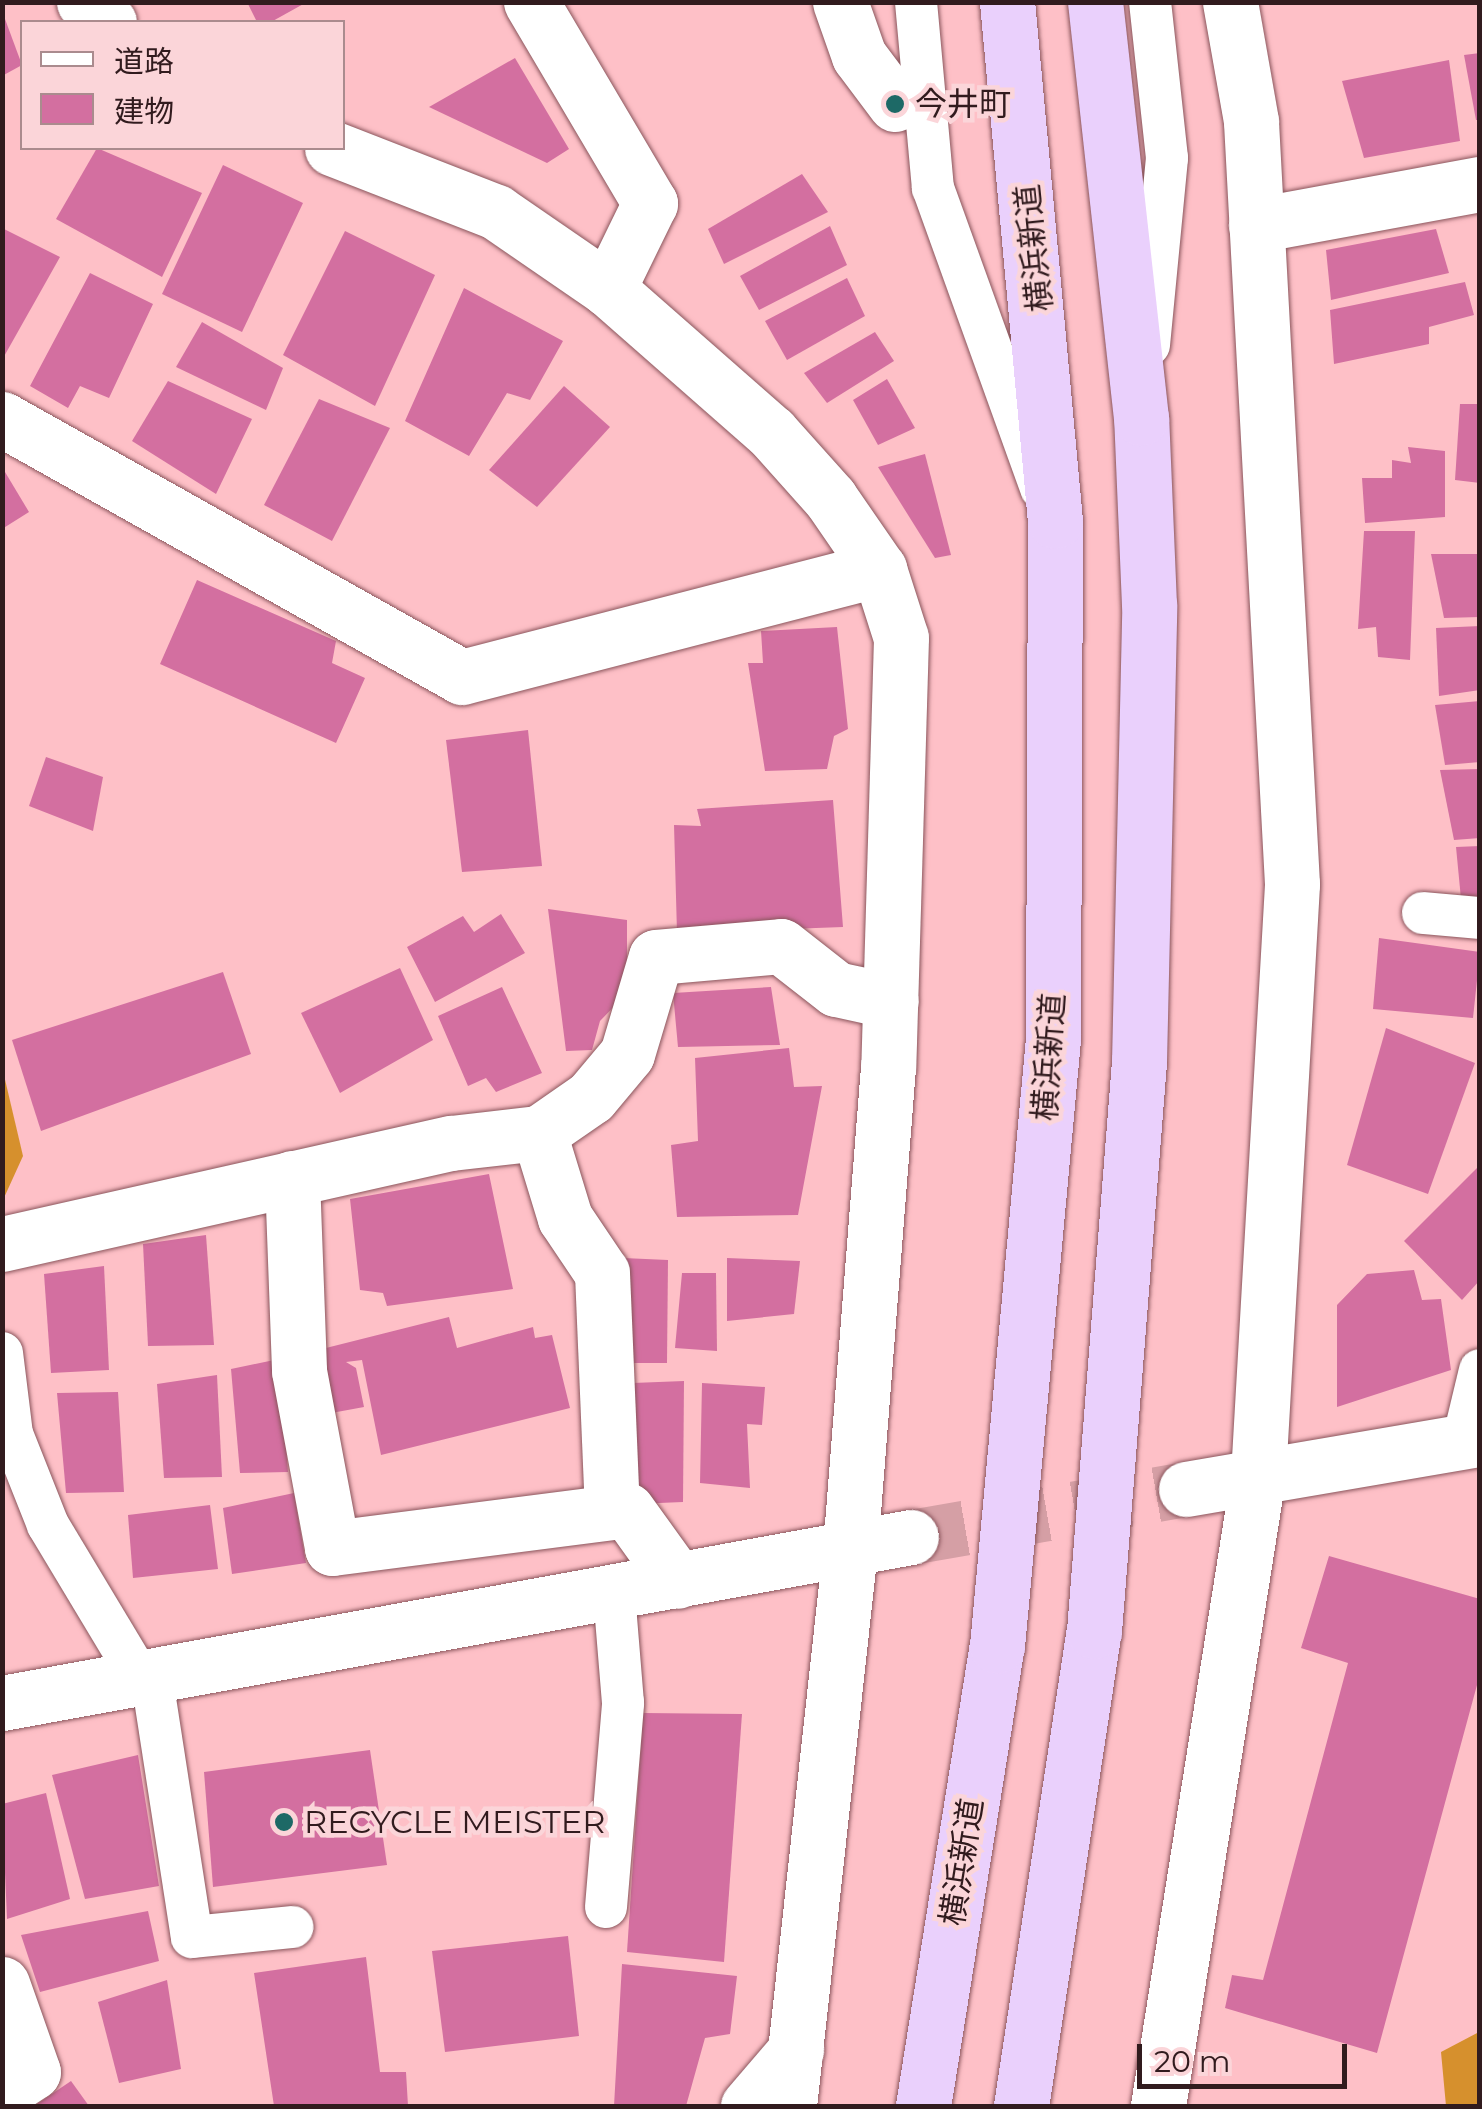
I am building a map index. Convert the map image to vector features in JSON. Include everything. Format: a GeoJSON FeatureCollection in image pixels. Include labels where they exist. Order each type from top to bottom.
{"type":"FeatureCollection","features":[{"type":"Feature","properties":{"kind":"highway","name":"横浜新道"},"geometry":{"type":"LineString","coordinates":[[923,2106],[997,1646],[1053,1039],[1055,521],[1007,2]]}},
{"type":"Feature","properties":{"kind":"highway"},"geometry":{"type":"LineString","coordinates":[[1021,2106],[1094,1632],[1139,1062],[1149,605],[1141,418],[1095,2]]}},
{"type":"Feature","properties":{"kind":"street"},"geometry":{"type":"LineString","coordinates":[[84,2],[106,20]]}},
{"type":"Feature","properties":{"kind":"street"},"geometry":{"type":"LineString","coordinates":[[531,2],[650,202],[608,289]]}},
{"type":"Feature","properties":{"kind":"street"},"geometry":{"type":"LineString","coordinates":[[840,2],[859,56],[894,104]]}},
{"type":"Feature","properties":{"kind":"street"},"geometry":{"type":"LineString","coordinates":[[1158,2106],[1258,1476],[1292,884],[1251,121],[1230,2]]}},
{"type":"Feature","properties":{"kind":"street"},"geometry":{"type":"LineString","coordinates":[[337,150],[496,212],[608,289],[771,432],[878,569],[900,638],[892,1000],[850,1549],[788,2106]]}},
{"type":"Feature","properties":{"kind":"street"},"geometry":{"type":"LineString","coordinates":[[1256,226],[1480,184]]}},
{"type":"Feature","properties":{"kind":"street"},"geometry":{"type":"LineString","coordinates":[[2,419],[462,678],[878,569]]}},
{"type":"Feature","properties":{"kind":"street"},"geometry":{"type":"LineString","coordinates":[[2,1244],[292,1178],[539,1134],[591,1098],[627,1054],[656,956],[781,946],[836,989],[892,1000]]}},
{"type":"Feature","properties":{"kind":"street"},"geometry":{"type":"LineString","coordinates":[[539,1134],[565,1218],[602,1273],[612,1512]]}},
{"type":"Feature","properties":{"kind":"street"},"geometry":{"type":"LineString","coordinates":[[292,1178],[299,1371],[332,1548],[627,1510],[678,1581]]}},
{"type":"Feature","properties":{"kind":"street"},"geometry":{"type":"LineString","coordinates":[[1186,1490],[1471,1440]]}},
{"type":"Feature","properties":{"kind":"street"},"geometry":{"type":"LineString","coordinates":[[2,1703],[911,1537]]}},
{"type":"Feature","properties":{"kind":"street"},"geometry":{"type":"LineString","coordinates":[[2,1984],[33,2072],[2,2092]]}},
{"type":"Feature","properties":{"kind":"street"},"geometry":{"type":"LineString","coordinates":[[748,2106],[796,2050]]}},
{"type":"Feature","properties":{"kind":"lane"},"geometry":{"type":"LineString","coordinates":[[916,2],[934,188],[993,371],[1055,521]]}},
{"type":"Feature","properties":{"kind":"lane"},"geometry":{"type":"LineString","coordinates":[[1141,418],[1167,158],[1150,2]]}},
{"type":"Feature","properties":{"kind":"lane"},"geometry":{"type":"LineString","coordinates":[[1423,913],[1480,918]]}},
{"type":"Feature","properties":{"kind":"lane"},"geometry":{"type":"LineString","coordinates":[[2,1353],[12,1434],[48,1524],[145,1674],[192,1937],[293,1927]]}},
{"type":"Feature","properties":{"kind":"lane"},"geometry":{"type":"LineString","coordinates":[[1471,1440],[1480,1370]]}},
{"type":"Feature","properties":{"kind":"lane"},"geometry":{"type":"LineString","coordinates":[[606,1907],[623,1703],[614,1593]]}},
{"type":"Feature","properties":{"kind":"shaded area"},"geometry":{"type":"Polygon","coordinates":[[[3,1071],[23,1156],[3,1200],[2,1199],[3,1071]]]}},
{"type":"Feature","properties":{"kind":"shaded area"},"geometry":{"type":"Polygon","coordinates":[[[1479,2032],[1479,2106],[1446,2106],[1441,2052],[1479,2032]]]}},
{"type":"Feature","properties":{"kind":"building"},"geometry":{"type":"Polygon","coordinates":[[[247,2],[307,2],[275,20],[256,20],[247,2]]]}},
{"type":"Feature","properties":{"kind":"building"},"geometry":{"type":"Polygon","coordinates":[[[5,19],[20,66],[2,76],[5,19]]]}},
{"type":"Feature","properties":{"kind":"building"},"geometry":{"type":"Polygon","coordinates":[[[1480,53],[1480,120],[1476,120],[1464,55],[1480,53]]]}},
{"type":"Feature","properties":{"kind":"building"},"geometry":{"type":"Polygon","coordinates":[[[515,58],[569,149],[547,163],[429,107],[515,58]]]}},
{"type":"Feature","properties":{"kind":"building"},"geometry":{"type":"Polygon","coordinates":[[[1449,60],[1460,141],[1364,158],[1342,81],[1449,60]]]}},
{"type":"Feature","properties":{"kind":"building"},"geometry":{"type":"Polygon","coordinates":[[[96,150],[202,193],[162,277],[56,219],[96,150]]]}},
{"type":"Feature","properties":{"kind":"building"},"geometry":{"type":"Polygon","coordinates":[[[223,165],[303,203],[242,332],[162,294],[223,165]]]}},
{"type":"Feature","properties":{"kind":"building"},"geometry":{"type":"Polygon","coordinates":[[[802,174],[828,212],[724,264],[708,229],[802,174]]]}},
{"type":"Feature","properties":{"kind":"building"},"geometry":{"type":"Polygon","coordinates":[[[830,226],[847,265],[759,310],[740,276],[830,226]]]}},
{"type":"Feature","properties":{"kind":"building"},"geometry":{"type":"Polygon","coordinates":[[[2,228],[60,257],[2,360],[2,228]]]}},
{"type":"Feature","properties":{"kind":"building"},"geometry":{"type":"Polygon","coordinates":[[[1436,229],[1449,273],[1331,300],[1326,250],[1436,229]]]}},
{"type":"Feature","properties":{"kind":"building"},"geometry":{"type":"Polygon","coordinates":[[[345,231],[435,275],[375,406],[283,355],[345,231]]]}},
{"type":"Feature","properties":{"kind":"building"},"geometry":{"type":"Polygon","coordinates":[[[90,273],[153,304],[109,398],[80,386],[68,408],[30,386],[90,273]]]}},
{"type":"Feature","properties":{"kind":"building"},"geometry":{"type":"Polygon","coordinates":[[[847,278],[865,316],[787,360],[765,321],[847,278]]]}},
{"type":"Feature","properties":{"kind":"building"},"geometry":{"type":"Polygon","coordinates":[[[1465,282],[1474,315],[1429,327],[1429,344],[1334,364],[1330,310],[1465,282]]]}},
{"type":"Feature","properties":{"kind":"building"},"geometry":{"type":"Polygon","coordinates":[[[464,288],[563,341],[530,400],[507,393],[469,456],[405,421],[464,288]]]}},
{"type":"Feature","properties":{"kind":"building"},"geometry":{"type":"Polygon","coordinates":[[[202,322],[283,368],[266,410],[176,367],[202,322]]]}},
{"type":"Feature","properties":{"kind":"building"},"geometry":{"type":"Polygon","coordinates":[[[875,332],[894,361],[827,403],[804,373],[875,332]]]}},
{"type":"Feature","properties":{"kind":"building"},"geometry":{"type":"Polygon","coordinates":[[[887,379],[915,428],[878,445],[853,400],[887,379]]]}},
{"type":"Feature","properties":{"kind":"building"},"geometry":{"type":"Polygon","coordinates":[[[168,381],[252,419],[216,494],[132,441],[168,381]]]}},
{"type":"Feature","properties":{"kind":"building"},"geometry":{"type":"Polygon","coordinates":[[[564,386],[610,427],[537,507],[489,470],[564,386]]]}},
{"type":"Feature","properties":{"kind":"building"},"geometry":{"type":"Polygon","coordinates":[[[319,399],[390,428],[332,541],[264,505],[319,399]]]}},
{"type":"Feature","properties":{"kind":"building"},"geometry":{"type":"Polygon","coordinates":[[[1460,404],[1480,404],[1480,483],[1455,480],[1460,404]]]}},
{"type":"Feature","properties":{"kind":"building"},"geometry":{"type":"Polygon","coordinates":[[[1408,447],[1445,451],[1445,517],[1365,523],[1362,478],[1392,478],[1392,460],[1411,463],[1408,447]]]}},
{"type":"Feature","properties":{"kind":"building"},"geometry":{"type":"Polygon","coordinates":[[[925,454],[951,555],[935,558],[878,467],[925,454]]]}},
{"type":"Feature","properties":{"kind":"building"},"geometry":{"type":"Polygon","coordinates":[[[2,467],[29,512],[2,529],[2,467]]]}},
{"type":"Feature","properties":{"kind":"building"},"geometry":{"type":"Polygon","coordinates":[[[1364,531],[1415,531],[1410,660],[1378,657],[1376,627],[1358,629],[1364,531]]]}},
{"type":"Feature","properties":{"kind":"building"},"geometry":{"type":"Polygon","coordinates":[[[1431,554],[1480,554],[1480,617],[1444,618],[1431,554]]]}},
{"type":"Feature","properties":{"kind":"building"},"geometry":{"type":"Polygon","coordinates":[[[197,580],[336,641],[332,663],[365,678],[336,743],[160,664],[197,580]]]}},
{"type":"Feature","properties":{"kind":"building"},"geometry":{"type":"Polygon","coordinates":[[[1480,626],[1480,690],[1439,696],[1436,628],[1480,626]]]}},
{"type":"Feature","properties":{"kind":"building"},"geometry":{"type":"Polygon","coordinates":[[[837,627],[848,729],[834,736],[827,769],[765,771],[748,663],[763,663],[761,631],[837,627]]]}},
{"type":"Feature","properties":{"kind":"building"},"geometry":{"type":"Polygon","coordinates":[[[1480,701],[1480,762],[1445,765],[1435,705],[1480,701]]]}},
{"type":"Feature","properties":{"kind":"building"},"geometry":{"type":"Polygon","coordinates":[[[528,730],[542,866],[462,872],[446,740],[528,730]]]}},
{"type":"Feature","properties":{"kind":"building"},"geometry":{"type":"Polygon","coordinates":[[[46,757],[103,777],[93,831],[29,806],[46,757]]]}},
{"type":"Feature","properties":{"kind":"building"},"geometry":{"type":"Polygon","coordinates":[[[1480,769],[1480,838],[1454,840],[1440,770],[1480,769]]]}},
{"type":"Feature","properties":{"kind":"building"},"geometry":{"type":"Polygon","coordinates":[[[833,800],[843,927],[677,933],[674,825],[701,826],[697,809],[833,800]]]}},
{"type":"Feature","properties":{"kind":"building"},"geometry":{"type":"Polygon","coordinates":[[[1480,846],[1480,899],[1461,899],[1456,847],[1480,846]]]}},
{"type":"Feature","properties":{"kind":"building"},"geometry":{"type":"Polygon","coordinates":[[[548,909],[627,920],[627,993],[600,1021],[592,1050],[566,1051],[548,909]]]}},
{"type":"Feature","properties":{"kind":"building"},"geometry":{"type":"Polygon","coordinates":[[[501,914],[525,953],[435,1002],[407,947],[463,916],[474,932],[501,914]]]}},
{"type":"Feature","properties":{"kind":"building"},"geometry":{"type":"Polygon","coordinates":[[[1379,938],[1480,952],[1473,1018],[1373,1009],[1379,938]]]}},
{"type":"Feature","properties":{"kind":"building"},"geometry":{"type":"Polygon","coordinates":[[[400,968],[433,1040],[340,1093],[301,1013],[400,968]]]}},
{"type":"Feature","properties":{"kind":"building"},"geometry":{"type":"Polygon","coordinates":[[[223,972],[251,1054],[41,1131],[12,1040],[223,972]]]}},
{"type":"Feature","properties":{"kind":"building"},"geometry":{"type":"Polygon","coordinates":[[[502,987],[542,1073],[496,1092],[486,1078],[468,1086],[438,1016],[502,987]]]}},
{"type":"Feature","properties":{"kind":"building"},"geometry":{"type":"Polygon","coordinates":[[[771,987],[780,1045],[678,1047],[673,993],[771,987]]]}},
{"type":"Feature","properties":{"kind":"building"},"geometry":{"type":"Polygon","coordinates":[[[1386,1028],[1475,1063],[1428,1194],[1347,1165],[1386,1028]]]}},
{"type":"Feature","properties":{"kind":"building"},"geometry":{"type":"Polygon","coordinates":[[[789,1048],[794,1087],[822,1086],[798,1215],[677,1217],[671,1145],[698,1141],[695,1058],[789,1048]]]}},
{"type":"Feature","properties":{"kind":"building"},"geometry":{"type":"Polygon","coordinates":[[[1480,1165],[1480,1280],[1462,1300],[1404,1241],[1480,1165]]]}},
{"type":"Feature","properties":{"kind":"building"},"geometry":{"type":"Polygon","coordinates":[[[489,1174],[513,1289],[387,1306],[383,1293],[360,1290],[350,1199],[489,1174]]]}},
{"type":"Feature","properties":{"kind":"building"},"geometry":{"type":"Polygon","coordinates":[[[206,1235],[214,1345],[148,1346],[143,1244],[206,1235]]]}},
{"type":"Feature","properties":{"kind":"building"},"geometry":{"type":"Polygon","coordinates":[[[623,1258],[668,1260],[667,1363],[625,1363],[623,1258]]]}},
{"type":"Feature","properties":{"kind":"building"},"geometry":{"type":"Polygon","coordinates":[[[727,1258],[800,1261],[794,1314],[727,1321],[727,1258]]]}},
{"type":"Feature","properties":{"kind":"building"},"geometry":{"type":"Polygon","coordinates":[[[104,1266],[109,1370],[51,1373],[44,1274],[104,1266]]]}},
{"type":"Feature","properties":{"kind":"building"},"geometry":{"type":"Polygon","coordinates":[[[1414,1270],[1422,1300],[1441,1299],[1451,1370],[1337,1407],[1337,1305],[1367,1274],[1414,1270]]]}},
{"type":"Feature","properties":{"kind":"building"},"geometry":{"type":"Polygon","coordinates":[[[682,1273],[716,1273],[717,1351],[675,1348],[682,1273]]]}},
{"type":"Feature","properties":{"kind":"building"},"geometry":{"type":"Polygon","coordinates":[[[449,1317],[457,1348],[533,1327],[535,1338],[552,1335],[570,1408],[381,1455],[362,1360],[346,1362],[356,1368],[364,1407],[326,1414],[322,1349],[449,1317]]]}},
{"type":"Feature","properties":{"kind":"building"},"geometry":{"type":"Polygon","coordinates":[[[279,1359],[288,1472],[240,1473],[231,1369],[279,1359]]]}},
{"type":"Feature","properties":{"kind":"building"},"geometry":{"type":"Polygon","coordinates":[[[217,1375],[222,1477],[164,1478],[157,1384],[217,1375]]]}},
{"type":"Feature","properties":{"kind":"building"},"geometry":{"type":"Polygon","coordinates":[[[684,1381],[683,1502],[635,1504],[633,1383],[684,1381]]]}},
{"type":"Feature","properties":{"kind":"building"},"geometry":{"type":"Polygon","coordinates":[[[702,1383],[765,1387],[762,1425],[747,1424],[750,1488],[700,1483],[702,1383]]]}},
{"type":"Feature","properties":{"kind":"building"},"geometry":{"type":"Polygon","coordinates":[[[118,1392],[124,1492],[66,1493],[57,1393],[118,1392]]]}},
{"type":"Feature","properties":{"kind":"building"},"geometry":{"type":"Polygon","coordinates":[[[294,1493],[306,1563],[232,1574],[223,1508],[294,1493]]]}},
{"type":"Feature","properties":{"kind":"building"},"geometry":{"type":"Polygon","coordinates":[[[210,1505],[218,1569],[133,1578],[128,1515],[210,1505]]]}},
{"type":"Feature","properties":{"kind":"building"},"geometry":{"type":"Polygon","coordinates":[[[1329,1556],[1480,1599],[1480,1674],[1377,2053],[1225,2008],[1232,1975],[1263,1980],[1348,1663],[1301,1648],[1329,1556]]]}},
{"type":"Feature","properties":{"kind":"building"},"geometry":{"type":"Polygon","coordinates":[[[643,1713],[742,1714],[724,1962],[627,1952],[643,1713]]]}},
{"type":"Feature","properties":{"kind":"building"},"geometry":{"type":"Polygon","coordinates":[[[370,1750],[387,1865],[213,1887],[204,1772],[370,1750]]]}},
{"type":"Feature","properties":{"kind":"building"},"geometry":{"type":"Polygon","coordinates":[[[138,1755],[159,1886],[85,1899],[52,1775],[138,1755]]]}},
{"type":"Feature","properties":{"kind":"building"},"geometry":{"type":"Polygon","coordinates":[[[46,1793],[70,1899],[7,1919],[2,1804],[46,1793]]]}},
{"type":"Feature","properties":{"kind":"building"},"geometry":{"type":"Polygon","coordinates":[[[148,1911],[159,1961],[40,1992],[21,1935],[148,1911]]]}},
{"type":"Feature","properties":{"kind":"building"},"geometry":{"type":"Polygon","coordinates":[[[568,1936],[579,2036],[445,2052],[432,1951],[568,1936]]]}},
{"type":"Feature","properties":{"kind":"building"},"geometry":{"type":"Polygon","coordinates":[[[366,1957],[380,2072],[406,2072],[408,2106],[274,2106],[254,1973],[366,1957]]]}},
{"type":"Feature","properties":{"kind":"building"},"geometry":{"type":"Polygon","coordinates":[[[622,1964],[737,1976],[730,2034],[705,2038],[686,2106],[614,2106],[622,1964]]]}},
{"type":"Feature","properties":{"kind":"building"},"geometry":{"type":"Polygon","coordinates":[[[167,1980],[181,2069],[119,2083],[98,2002],[167,1980]]]}},
{"type":"Feature","properties":{"kind":"building"},"geometry":{"type":"Polygon","coordinates":[[[71,2081],[89,2106],[34,2106],[71,2081]]]}},
{"type":"Feature","properties":{"kind":"tunnel"},"geometry":{"type":"LineString","coordinates":[[911,1537],[1186,1489]]}},
{"type":"Feature","properties":{"kind":"place","name":"今井町"},"geometry":{"type":"Point","coordinates":[895,104]}},
{"type":"Feature","properties":{"kind":"place","name":"RECYCLE MEISTER"},"geometry":{"type":"Point","coordinates":[284,1822]}}]}
